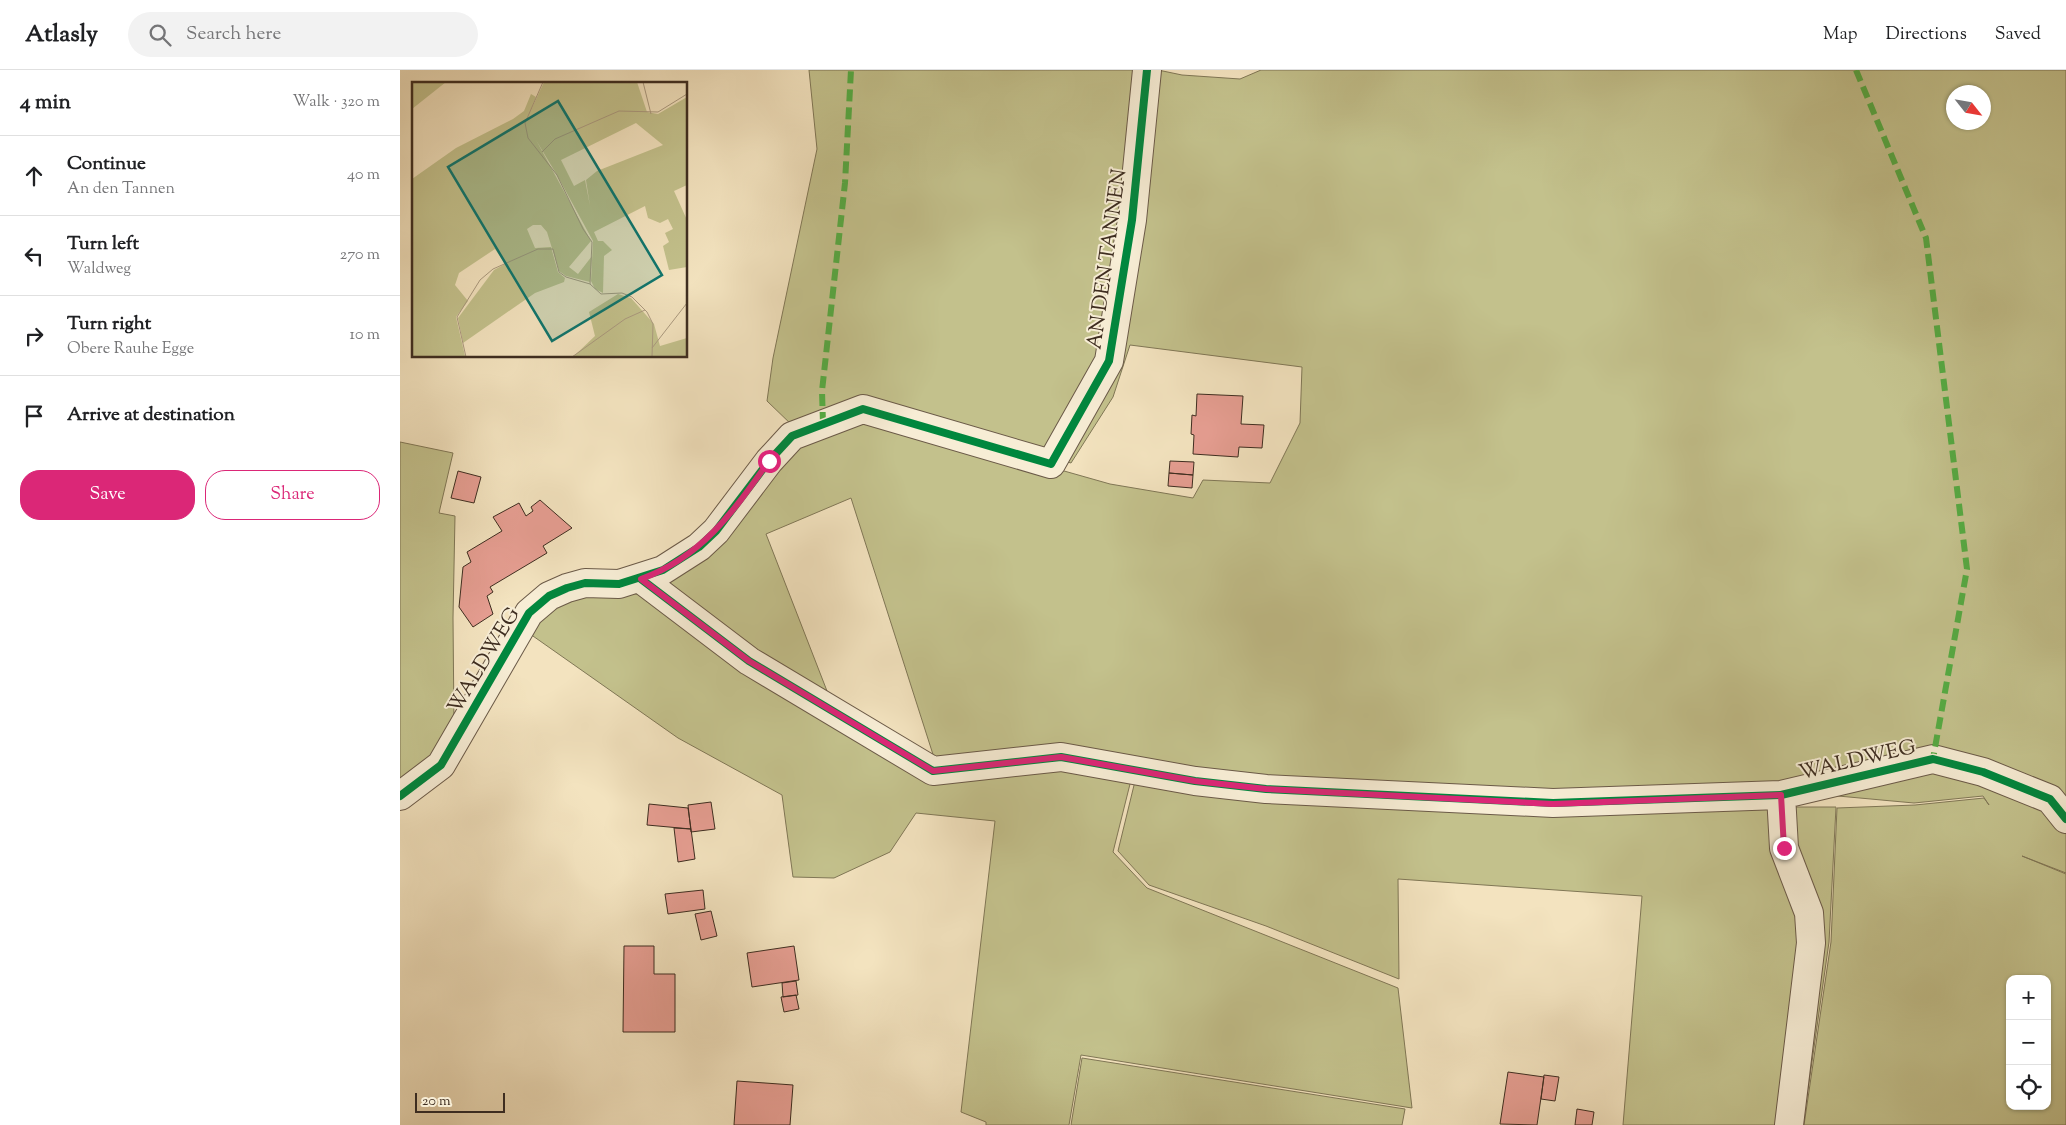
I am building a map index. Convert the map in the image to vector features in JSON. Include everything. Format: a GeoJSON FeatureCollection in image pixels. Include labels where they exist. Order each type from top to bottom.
{"type":"FeatureCollection","features":[{"type":"Feature","properties":{"kind":"street","name":"AN DEN TANNEN"},"geometry":{"type":"LineString","coordinates":[[641,579],[663,570],[699,547],[716,531],[769,461],[792,436],[863,409],[1051,464],[1110,361],[1132,220],[1147,70]]}},
{"type":"Feature","properties":{"kind":"street","name":"WALDWEG"},"geometry":{"type":"LineString","coordinates":[[400,796],[441,765],[529,613],[549,596],[567,588],[585,583],[619,584],[641,579],[749,661],[933,771],[1061,757],[1195,781],[1266,789],[1553,804],[1781,795],[1933,759],[1983,772],[2050,799],[2066,819]]}},
{"type":"Feature","properties":{"kind":"street"},"geometry":{"type":"LineString","coordinates":[[1781,795],[1784,848],[1809,913],[1811,943],[1789,1125]]}},
{"type":"Feature","properties":{"kind":"shaded area"},"geometry":{"type":"Polygon","coordinates":[[[809,70],[1158,70],[1182,75],[1240,79],[1261,70],[2066,70],[2066,873],[2022,856],[2066,874],[2066,1125],[1804,1125],[1831,942],[1837,808],[1915,805],[1984,798],[1989,805],[1983,796],[1914,803],[1762,789],[1392,790],[1130,761],[937,767],[851,498],[766,534],[834,709],[661,585],[797,442],[863,414],[1110,484],[1193,498],[1203,480],[1270,483],[1300,423],[1302,367],[1130,345],[1113,397],[1071,463],[863,403],[794,427],[767,401],[773,358],[817,149],[809,70]]]}},
{"type":"Feature","properties":{"kind":"shaded area"},"geometry":{"type":"Polygon","coordinates":[[[400,442],[453,453],[439,513],[455,516],[453,618],[454,727],[435,757],[400,786],[400,442]]]}},
{"type":"Feature","properties":{"kind":"shaded area"},"geometry":{"type":"Polygon","coordinates":[[[610,589],[657,598],[933,778],[1059,768],[1132,776],[1113,852],[1147,888],[1398,988],[1412,1108],[1081,1055],[1069,1125],[986,1125],[986,1122],[961,1112],[995,821],[916,813],[890,852],[834,878],[793,877],[782,795],[678,738],[523,629],[550,604],[610,589]]]}},
{"type":"Feature","properties":{"kind":"shaded area"},"geometry":{"type":"Polygon","coordinates":[[[1136,777],[1655,807],[1836,807],[1829,942],[1803,1125],[1623,1125],[1642,896],[1398,879],[1399,979],[1266,926],[1149,885],[1118,851],[1136,777]]]}},
{"type":"Feature","properties":{"kind":"shaded area"},"geometry":{"type":"Polygon","coordinates":[[[1082,1058],[1405,1109],[1402,1125],[1071,1125],[1082,1058]]]}},
{"type":"Feature","properties":{"kind":"building"},"geometry":{"type":"Polygon","coordinates":[[[1197,394],[1243,396],[1241,424],[1264,425],[1262,448],[1239,447],[1238,457],[1193,454],[1192,415],[1196,416],[1197,394]]]}},
{"type":"Feature","properties":{"kind":"building"},"geometry":{"type":"Polygon","coordinates":[[[1170,461],[1194,462],[1193,475],[1169,473],[1170,461]]]}},
{"type":"Feature","properties":{"kind":"building"},"geometry":{"type":"Polygon","coordinates":[[[458,471],[481,477],[474,503],[451,498],[458,471]]]}},
{"type":"Feature","properties":{"kind":"building"},"geometry":{"type":"Polygon","coordinates":[[[1169,473],[1193,475],[1192,488],[1168,486],[1169,473]]]}},
{"type":"Feature","properties":{"kind":"building"},"geometry":{"type":"Polygon","coordinates":[[[540,500],[572,528],[543,546],[547,553],[490,587],[493,592],[487,596],[493,614],[473,627],[459,607],[463,567],[471,562],[467,552],[502,531],[493,517],[519,503],[526,516],[533,511],[531,507],[540,500]]]}},
{"type":"Feature","properties":{"kind":"building"},"geometry":{"type":"Polygon","coordinates":[[[711,802],[715,829],[691,832],[688,805],[711,802]]]}},
{"type":"Feature","properties":{"kind":"building"},"geometry":{"type":"Polygon","coordinates":[[[649,804],[688,808],[691,829],[647,825],[649,804]]]}},
{"type":"Feature","properties":{"kind":"building"},"geometry":{"type":"Polygon","coordinates":[[[674,828],[691,829],[695,859],[678,862],[674,828]]]}},
{"type":"Feature","properties":{"kind":"building"},"geometry":{"type":"Polygon","coordinates":[[[703,890],[705,909],[668,914],[665,894],[703,890]]]}},
{"type":"Feature","properties":{"kind":"building"},"geometry":{"type":"Polygon","coordinates":[[[711,911],[717,936],[701,940],[695,914],[711,911]]]}},
{"type":"Feature","properties":{"kind":"building"},"geometry":{"type":"Polygon","coordinates":[[[624,946],[654,946],[654,974],[675,974],[675,1032],[623,1032],[624,946]]]}},
{"type":"Feature","properties":{"kind":"building"},"geometry":{"type":"Polygon","coordinates":[[[794,946],[799,980],[752,987],[747,953],[794,946]]]}},
{"type":"Feature","properties":{"kind":"building"},"geometry":{"type":"Polygon","coordinates":[[[796,981],[798,995],[783,997],[782,983],[796,981]]]}},
{"type":"Feature","properties":{"kind":"building"},"geometry":{"type":"Polygon","coordinates":[[[796,995],[799,1009],[784,1012],[781,997],[796,995]]]}},
{"type":"Feature","properties":{"kind":"building"},"geometry":{"type":"Polygon","coordinates":[[[1508,1072],[1544,1077],[1537,1125],[1500,1124],[1508,1072]]]}},
{"type":"Feature","properties":{"kind":"building"},"geometry":{"type":"Polygon","coordinates":[[[1544,1075],[1559,1077],[1555,1101],[1541,1099],[1544,1075]]]}},
{"type":"Feature","properties":{"kind":"building"},"geometry":{"type":"Polygon","coordinates":[[[737,1081],[793,1085],[790,1125],[734,1125],[737,1081]]]}},
{"type":"Feature","properties":{"kind":"building"},"geometry":{"type":"Polygon","coordinates":[[[1577,1109],[1594,1112],[1592,1125],[1575,1125],[1577,1109]]]}},
{"type":"Feature","properties":{"kind":"marked path"},"geometry":{"type":"LineString","coordinates":[[823,424],[822,391],[845,183],[851,70]]}},
{"type":"Feature","properties":{"kind":"marked path"},"geometry":{"type":"LineString","coordinates":[[1856,70],[1926,238],[1967,569],[1933,759]]}},
{"type":"Feature","properties":{"kind":"cycle path"},"geometry":{"type":"LineString","coordinates":[[400,796],[441,765],[529,613],[549,596],[567,588],[585,583],[619,584],[663,570],[699,547],[716,531],[769,461],[792,436],[863,409],[1051,464],[1109,361],[1132,220],[1147,70]]}},
{"type":"Feature","properties":{"kind":"cycle path"},"geometry":{"type":"LineString","coordinates":[[641,579],[749,661],[933,771],[1061,757],[1195,781],[1266,789],[1553,803],[1781,795],[1933,759],[1983,772],[2050,799],[2066,819]]}},
{"type":"Feature","properties":{"kind":"route"},"geometry":{"type":"LineString","coordinates":[[769,461],[716,531],[699,547],[663,570],[641,579],[749,661],[933,771],[985,767],[1061,757],[1195,781],[1266,789],[1553,804],[1781,795],[1784,848]]}}]}
